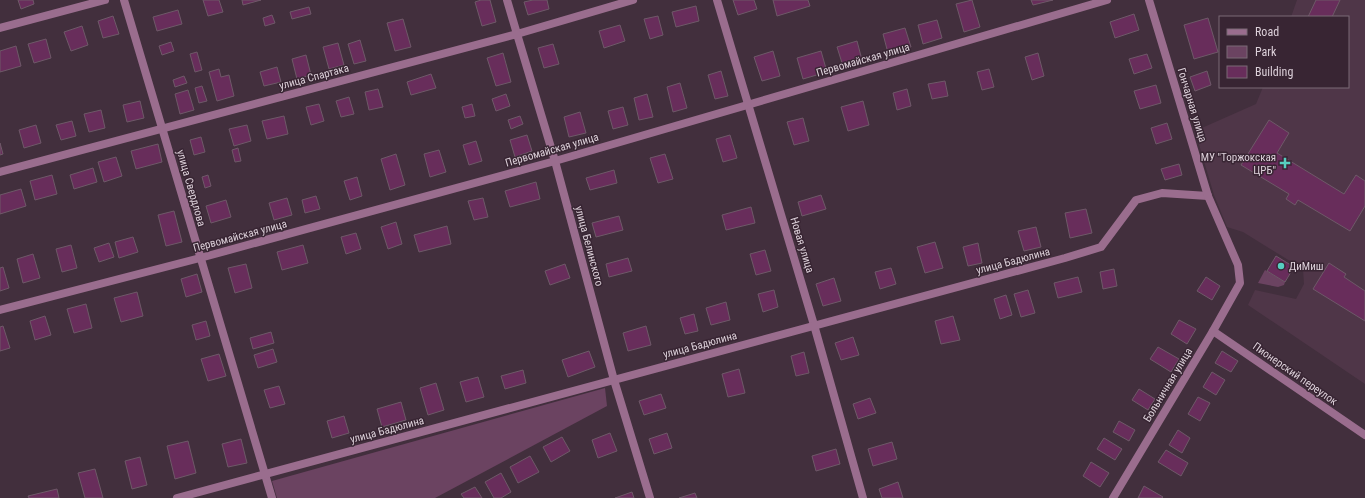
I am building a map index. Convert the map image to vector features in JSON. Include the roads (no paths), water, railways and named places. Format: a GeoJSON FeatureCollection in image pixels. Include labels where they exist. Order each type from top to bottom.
{"type":"FeatureCollection","features":[{"type":"Feature","properties":{"kind":"street"},"geometry":{"type":"LineString","coordinates":[[0,28],[105,0]]}},
{"type":"Feature","properties":{"kind":"street","name":"улица Свердлова"},"geometry":{"type":"LineString","coordinates":[[124,0],[272,498]]}},
{"type":"Feature","properties":{"kind":"street","name":"улица Белинского"},"geometry":{"type":"LineString","coordinates":[[507,0],[555,162],[614,380],[650,498]]}},
{"type":"Feature","properties":{"kind":"street","name":"улица Спартака"},"geometry":{"type":"LineString","coordinates":[[0,172],[517,34],[633,0]]}},
{"type":"Feature","properties":{"kind":"street","name":"Новая улица"},"geometry":{"type":"LineString","coordinates":[[717,0],[814,325],[862,498]]}},
{"type":"Feature","properties":{"kind":"street","name":"Первомайская улица"},"geometry":{"type":"LineString","coordinates":[[0,310],[200,258],[555,162],[1107,0]]}},
{"type":"Feature","properties":{"kind":"street","name":"Гончарная улица"},"geometry":{"type":"LineString","coordinates":[[1149,0],[1208,196],[1234,255],[1240,275],[1240,283]]}},
{"type":"Feature","properties":{"kind":"street","name":"улица Бадюлина"},"geometry":{"type":"LineString","coordinates":[[177,498],[1065,258],[1101,247],[1136,200],[1162,193],[1208,196]]}},
{"type":"Feature","properties":{"kind":"street","name":"Больничная улица"},"geometry":{"type":"LineString","coordinates":[[1113,498],[1240,283]]}},
{"type":"Feature","properties":{"kind":"street","name":"Пионерский переулок"},"geometry":{"type":"LineString","coordinates":[[1213,331],[1365,435]]}},
{"type":"Feature","properties":{"kind":"place","name":"МУ \"Торжокская ЦРБ\""},"geometry":{"type":"Point","coordinates":[1285,163]}},
{"type":"Feature","properties":{"kind":"place","name":"ДиМиш"},"geometry":{"type":"Point","coordinates":[1281,266]}}]}
